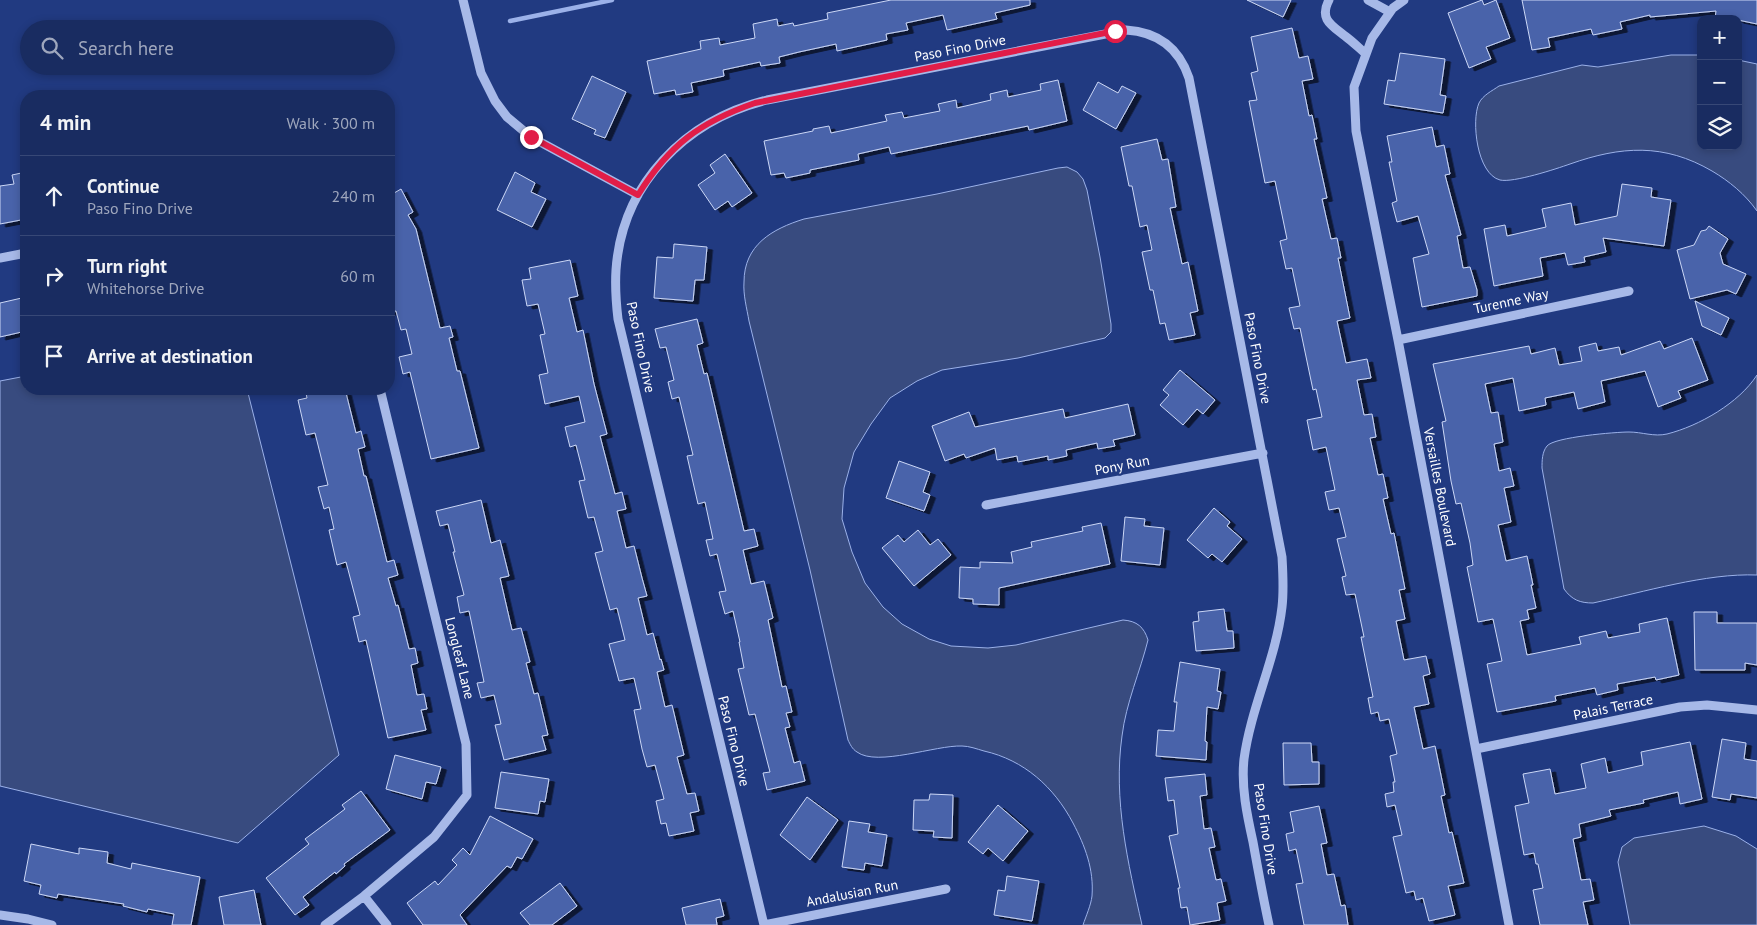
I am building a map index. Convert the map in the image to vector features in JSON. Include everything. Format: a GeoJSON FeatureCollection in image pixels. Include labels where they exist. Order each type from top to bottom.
{"type":"FeatureCollection","features":[{"type":"Feature","properties":{"kind":"street"},"geometry":{"type":"LineString","coordinates":[[463,0],[481,73],[495,101],[507,117],[531,137],[638,195]]}},
{"type":"Feature","properties":{"kind":"street"},"geometry":{"type":"LineString","coordinates":[[1329,0],[1325,7],[1325,15],[1329,23],[1366,54]]}},
{"type":"Feature","properties":{"kind":"street"},"geometry":{"type":"LineString","coordinates":[[1368,0],[1390,12]]}},
{"type":"Feature","properties":{"kind":"street","name":"Versailles Boulevard"},"geometry":{"type":"LineString","coordinates":[[1404,0],[1390,12],[1372,38],[1366,54],[1354,87],[1356,131],[1398,340],[1509,925]]}},
{"type":"Feature","properties":{"kind":"street","name":"Paso Fino Drive"},"geometry":{"type":"LineString","coordinates":[[764,925],[618,319],[615,294],[616,268],[618,251],[627,218],[638,195],[668,154],[687,137],[731,111],[755,103],[1115,31],[1138,30],[1158,38],[1176,52],[1186,67],[1282,557],[1284,583],[1282,608],[1277,633],[1247,737],[1244,762],[1244,788],[1247,812],[1269,925]]}},
{"type":"Feature","properties":{"kind":"street"},"geometry":{"type":"LineString","coordinates":[[0,258],[20,254]]}},
{"type":"Feature","properties":{"kind":"street","name":"Turenne Way"},"geometry":{"type":"LineString","coordinates":[[1398,340],[1630,291]]}},
{"type":"Feature","properties":{"kind":"street","name":"Longleaf Lane"},"geometry":{"type":"LineString","coordinates":[[325,925],[364,896],[434,837],[467,794],[466,744],[381,395]]}},
{"type":"Feature","properties":{"kind":"street","name":"Pony Run"},"geometry":{"type":"LineString","coordinates":[[986,505],[1263,453]]}},
{"type":"Feature","properties":{"kind":"street","name":"Palais Terrace"},"geometry":{"type":"LineString","coordinates":[[1476,750],[1680,707],[1707,705],[1757,710]]}},
{"type":"Feature","properties":{"kind":"street","name":"Andalusian Run"},"geometry":{"type":"LineString","coordinates":[[764,925],[946,889]]}},
{"type":"Feature","properties":{"kind":"street"},"geometry":{"type":"LineString","coordinates":[[364,896],[387,925]]}},
{"type":"Feature","properties":{"kind":"street"},"geometry":{"type":"LineString","coordinates":[[0,915],[52,925]]}},
{"type":"Feature","properties":{"kind":"water"},"geometry":{"type":"Polygon","coordinates":[[[1671,55],[1697,55],[1697,150],[1742,150],[1742,61],[1757,64],[1757,211],[1736,188],[1712,171],[1694,162],[1659,152],[1642,150],[1607,154],[1535,175],[1514,179],[1500,180],[1492,176],[1481,158],[1476,134],[1477,111],[1479,103],[1483,98],[1499,86],[1582,65],[1598,67],[1671,55]]]}},
{"type":"Feature","properties":{"kind":"water"},"geometry":{"type":"Polygon","coordinates":[[[1067,167],[1077,172],[1083,179],[1087,190],[1100,257],[1111,332],[1105,338],[1018,358],[942,370],[917,381],[890,398],[854,452],[844,488],[842,519],[852,552],[865,583],[883,607],[902,624],[929,639],[951,646],[988,648],[1016,645],[1123,620],[1136,623],[1142,628],[1148,640],[1124,724],[1119,784],[1123,831],[1142,925],[1083,925],[1090,907],[1092,886],[1092,876],[1085,849],[1073,823],[1057,798],[1025,768],[999,755],[965,746],[878,757],[866,756],[857,752],[851,746],[848,740],[810,570],[749,321],[744,292],[745,269],[755,248],[762,240],[792,223],[804,219],[1067,167]]]}},
{"type":"Feature","properties":{"kind":"water"},"geometry":{"type":"Polygon","coordinates":[[[1757,375],[1757,575],[1737,575],[1696,580],[1593,603],[1580,601],[1570,596],[1564,589],[1542,468],[1545,448],[1561,440],[1586,436],[1629,432],[1662,435],[1679,430],[1705,419],[1729,404],[1740,395],[1757,375]]]}},
{"type":"Feature","properties":{"kind":"water"},"geometry":{"type":"Polygon","coordinates":[[[20,377],[20,395],[249,395],[339,755],[238,843],[0,786],[0,381],[20,377]]]}},
{"type":"Feature","properties":{"kind":"water"},"geometry":{"type":"Polygon","coordinates":[[[1704,826],[1736,836],[1757,849],[1757,925],[1630,925],[1618,862],[1622,847],[1634,838],[1704,826]]]}},
{"type":"Feature","properties":{"kind":"building"},"geometry":{"type":"Polygon","coordinates":[[[891,0],[1030,0],[1030,5],[995,13],[997,19],[947,30],[943,15],[906,23],[908,30],[886,34],[887,40],[837,51],[836,44],[799,52],[779,57],[780,63],[761,66],[760,62],[723,70],[724,76],[691,83],[693,92],[676,95],[675,90],[654,94],[647,61],[701,49],[700,41],[719,38],[720,45],[755,38],[753,24],[777,19],[778,26],[793,23],[794,26],[828,19],[827,13],[891,0]]]}},
{"type":"Feature","properties":{"kind":"building"},"geometry":{"type":"Polygon","coordinates":[[[1247,0],[1291,0],[1283,17],[1247,0]]]}},
{"type":"Feature","properties":{"kind":"building"},"geometry":{"type":"Polygon","coordinates":[[[1482,0],[1484,5],[1496,0],[1510,38],[1486,47],[1491,59],[1469,68],[1448,13],[1482,0]]]}},
{"type":"Feature","properties":{"kind":"building"},"geometry":{"type":"Polygon","coordinates":[[[1522,0],[1757,0],[1757,24],[1742,21],[1742,15],[1716,15],[1716,11],[1650,17],[1650,15],[1620,22],[1622,29],[1593,35],[1591,29],[1548,38],[1550,47],[1532,50],[1522,0]]]}},
{"type":"Feature","properties":{"kind":"building"},"geometry":{"type":"Polygon","coordinates":[[[1292,28],[1299,58],[1308,56],[1313,79],[1302,81],[1309,116],[1312,115],[1317,139],[1314,139],[1327,198],[1322,199],[1331,239],[1337,238],[1341,258],[1338,258],[1350,318],[1337,321],[1346,363],[1367,359],[1371,378],[1357,380],[1364,415],[1372,414],[1376,437],[1370,438],[1378,475],[1383,474],[1388,498],[1383,499],[1391,534],[1394,533],[1405,589],[1399,590],[1405,619],[1396,621],[1404,660],[1426,656],[1430,674],[1423,676],[1429,704],[1414,707],[1423,749],[1435,746],[1445,795],[1441,796],[1449,833],[1452,832],[1464,883],[1448,886],[1455,915],[1429,921],[1423,898],[1416,900],[1414,891],[1406,893],[1393,837],[1402,835],[1395,805],[1387,807],[1385,794],[1394,792],[1393,782],[1395,782],[1390,756],[1397,754],[1389,719],[1380,721],[1378,712],[1371,714],[1368,698],[1373,697],[1355,594],[1346,595],[1342,577],[1346,576],[1337,539],[1346,537],[1339,508],[1329,510],[1325,492],[1335,490],[1326,447],[1313,450],[1307,420],[1322,417],[1316,389],[1313,390],[1300,328],[1294,329],[1289,308],[1300,306],[1292,268],[1286,269],[1280,241],[1287,239],[1275,181],[1265,183],[1249,101],[1257,100],[1251,73],[1258,71],[1251,37],[1292,28]]]}},
{"type":"Feature","properties":{"kind":"building"},"geometry":{"type":"Polygon","coordinates":[[[1400,53],[1445,59],[1440,95],[1446,96],[1443,113],[1384,104],[1388,80],[1395,81],[1400,53]]]}},
{"type":"Feature","properties":{"kind":"building"},"geometry":{"type":"Polygon","coordinates":[[[592,76],[626,92],[605,138],[594,134],[596,130],[572,119],[592,76]]]}},
{"type":"Feature","properties":{"kind":"building"},"geometry":{"type":"Polygon","coordinates":[[[1058,80],[1067,121],[1029,130],[1028,126],[891,154],[889,147],[858,154],[859,160],[810,170],[810,173],[786,178],[784,173],[771,175],[764,141],[829,126],[831,133],[887,121],[885,115],[902,112],[904,118],[940,111],[938,104],[956,100],[957,108],[991,100],[990,94],[1007,90],[1008,97],[1041,90],[1040,84],[1058,80]]]}},
{"type":"Feature","properties":{"kind":"building"},"geometry":{"type":"Polygon","coordinates":[[[1098,82],[1118,93],[1122,86],[1136,93],[1116,129],[1083,110],[1098,82]]]}},
{"type":"Feature","properties":{"kind":"building"},"geometry":{"type":"Polygon","coordinates":[[[1432,127],[1436,147],[1444,145],[1450,174],[1445,175],[1461,235],[1457,236],[1463,268],[1470,267],[1477,296],[1422,307],[1413,258],[1429,254],[1418,216],[1397,222],[1392,203],[1397,201],[1389,162],[1392,162],[1387,136],[1432,127]]]}},
{"type":"Feature","properties":{"kind":"building"},"geometry":{"type":"Polygon","coordinates":[[[1157,139],[1162,160],[1168,159],[1176,207],[1170,208],[1182,264],[1188,262],[1198,311],[1190,313],[1195,335],[1169,340],[1165,323],[1160,324],[1142,252],[1152,250],[1147,225],[1140,227],[1132,186],[1129,186],[1121,147],[1157,139]]]}},
{"type":"Feature","properties":{"kind":"building"},"geometry":{"type":"Polygon","coordinates":[[[725,154],[752,193],[732,207],[728,201],[715,210],[698,185],[715,173],[710,165],[725,154]]]}},
{"type":"Feature","properties":{"kind":"building"},"geometry":{"type":"Polygon","coordinates":[[[515,172],[535,183],[531,192],[546,199],[532,227],[497,210],[515,172]]]}},
{"type":"Feature","properties":{"kind":"building"},"geometry":{"type":"Polygon","coordinates":[[[20,173],[20,220],[0,224],[0,186],[14,184],[12,175],[20,173]]]}},
{"type":"Feature","properties":{"kind":"building"},"geometry":{"type":"Polygon","coordinates":[[[1622,184],[1652,188],[1651,197],[1671,200],[1664,246],[1603,238],[1606,252],[1584,257],[1585,262],[1568,265],[1565,253],[1540,258],[1543,276],[1494,286],[1484,229],[1505,225],[1507,236],[1546,227],[1542,209],[1571,203],[1575,225],[1617,216],[1622,184]]]}},
{"type":"Feature","properties":{"kind":"building"},"geometry":{"type":"Polygon","coordinates":[[[401,189],[413,212],[408,215],[416,229],[440,328],[450,326],[453,337],[449,338],[457,371],[460,371],[479,448],[431,459],[410,372],[403,374],[399,357],[412,354],[406,329],[401,330],[395,311],[395,192],[401,189]]]}},
{"type":"Feature","properties":{"kind":"building"},"geometry":{"type":"Polygon","coordinates":[[[1709,226],[1728,239],[1720,253],[1723,264],[1746,274],[1736,294],[1727,290],[1690,299],[1677,250],[1694,245],[1701,231],[1706,230],[1709,226]]]}},
{"type":"Feature","properties":{"kind":"building"},"geometry":{"type":"Polygon","coordinates":[[[674,244],[707,247],[704,280],[695,280],[693,301],[654,298],[657,257],[673,258],[674,244]]]}},
{"type":"Feature","properties":{"kind":"building"},"geometry":{"type":"Polygon","coordinates":[[[570,260],[578,296],[569,298],[577,332],[583,330],[607,434],[600,436],[615,494],[622,492],[626,509],[617,511],[626,548],[634,546],[647,596],[638,598],[647,635],[653,633],[664,670],[657,672],[665,707],[672,705],[684,755],[677,757],[687,794],[695,793],[699,811],[690,813],[694,831],[669,836],[666,823],[661,824],[656,801],[664,799],[655,765],[647,767],[642,749],[634,710],[641,709],[634,678],[619,681],[609,644],[625,640],[617,608],[610,610],[595,553],[603,551],[594,517],[588,518],[579,481],[585,480],[576,445],[570,447],[565,427],[585,422],[579,396],[545,404],[539,375],[548,373],[540,335],[545,334],[538,304],[527,306],[522,280],[531,279],[529,268],[570,260]]]}},
{"type":"Feature","properties":{"kind":"building"},"geometry":{"type":"Polygon","coordinates":[[[20,298],[20,332],[0,337],[0,303],[20,298]]]}},
{"type":"Feature","properties":{"kind":"building"},"geometry":{"type":"Polygon","coordinates":[[[1695,301],[1729,318],[1721,335],[1702,326],[1695,301]]]}},
{"type":"Feature","properties":{"kind":"building"},"geometry":{"type":"Polygon","coordinates":[[[697,319],[703,343],[697,345],[704,374],[707,373],[744,531],[754,529],[758,546],[743,550],[751,584],[764,581],[773,618],[768,620],[782,687],[786,686],[792,712],[786,713],[790,727],[785,728],[794,763],[800,761],[805,781],[767,790],[763,773],[770,772],[755,714],[749,715],[738,669],[744,668],[733,611],[725,614],[719,592],[726,591],[717,554],[710,556],[706,540],[713,539],[705,502],[698,504],[687,456],[693,455],[679,397],[672,399],[668,382],[674,380],[666,347],[660,348],[655,329],[697,319]]]}},
{"type":"Feature","properties":{"kind":"building"},"geometry":{"type":"Polygon","coordinates":[[[1692,338],[1708,380],[1678,391],[1681,398],[1658,407],[1645,371],[1601,381],[1605,402],[1578,409],[1574,392],[1545,398],[1546,405],[1519,411],[1513,378],[1485,384],[1491,413],[1498,412],[1503,442],[1494,444],[1499,471],[1510,468],[1514,486],[1504,488],[1511,522],[1498,525],[1506,561],[1527,556],[1533,585],[1531,585],[1536,608],[1527,610],[1529,619],[1520,621],[1527,655],[1581,644],[1579,637],[1606,631],[1608,638],[1640,632],[1639,624],[1667,618],[1679,675],[1656,680],[1655,677],[1617,684],[1618,690],[1597,695],[1595,688],[1555,696],[1556,701],[1497,712],[1487,664],[1502,661],[1493,619],[1478,622],[1467,567],[1473,565],[1470,543],[1461,503],[1456,504],[1451,481],[1442,422],[1446,421],[1433,364],[1529,346],[1531,354],[1555,348],[1559,365],[1582,361],[1579,347],[1596,343],[1598,351],[1619,347],[1621,355],[1660,341],[1664,349],[1692,338]]]}},
{"type":"Feature","properties":{"kind":"building"},"geometry":{"type":"Polygon","coordinates":[[[1180,370],[1215,400],[1203,414],[1197,409],[1183,425],[1160,405],[1169,395],[1163,390],[1180,370]]]}},
{"type":"Feature","properties":{"kind":"building"},"geometry":{"type":"Polygon","coordinates":[[[306,395],[346,395],[356,433],[361,431],[365,447],[358,449],[387,562],[394,560],[398,575],[388,578],[396,606],[398,605],[409,649],[415,648],[418,663],[411,665],[417,695],[424,694],[427,709],[421,710],[426,730],[388,738],[366,640],[359,642],[353,617],[360,615],[346,562],[337,565],[329,530],[334,529],[329,507],[324,509],[318,487],[328,485],[315,433],[306,435],[298,400],[307,398],[306,395]]]}},
{"type":"Feature","properties":{"kind":"building"},"geometry":{"type":"Polygon","coordinates":[[[1128,404],[1135,435],[1113,440],[1115,446],[1098,449],[1097,443],[1066,450],[1067,456],[1048,460],[1048,456],[1018,462],[1017,456],[997,460],[995,448],[966,458],[964,454],[945,461],[932,426],[969,412],[975,427],[1063,409],[1065,418],[1128,404]]]}},
{"type":"Feature","properties":{"kind":"building"},"geometry":{"type":"Polygon","coordinates":[[[899,461],[930,472],[923,492],[930,495],[924,511],[886,498],[899,461]]]}},
{"type":"Feature","properties":{"kind":"building"},"geometry":{"type":"Polygon","coordinates":[[[481,500],[491,543],[500,540],[509,576],[500,578],[512,630],[521,628],[530,662],[526,663],[534,694],[538,693],[548,735],[542,736],[546,750],[504,760],[495,725],[501,724],[494,695],[481,698],[477,683],[484,682],[469,611],[460,613],[457,597],[464,595],[448,524],[440,526],[436,511],[481,500]]]}},
{"type":"Feature","properties":{"kind":"building"},"geometry":{"type":"Polygon","coordinates":[[[1214,508],[1230,522],[1227,526],[1242,539],[1222,562],[1212,554],[1208,558],[1187,540],[1214,508]]]}},
{"type":"Feature","properties":{"kind":"building"},"geometry":{"type":"Polygon","coordinates":[[[1125,517],[1145,519],[1144,526],[1164,528],[1160,565],[1121,561],[1125,517]]]}},
{"type":"Feature","properties":{"kind":"building"},"geometry":{"type":"Polygon","coordinates":[[[1101,523],[1110,564],[999,588],[999,605],[973,604],[973,599],[959,598],[960,567],[980,568],[980,562],[1013,563],[1011,552],[1032,547],[1031,542],[1083,531],[1082,527],[1101,523]]]}},
{"type":"Feature","properties":{"kind":"building"},"geometry":{"type":"Polygon","coordinates":[[[918,530],[930,545],[938,539],[951,555],[914,586],[882,548],[898,535],[904,542],[918,530]]]}},
{"type":"Feature","properties":{"kind":"building"},"geometry":{"type":"Polygon","coordinates":[[[1224,609],[1227,631],[1233,631],[1234,648],[1196,651],[1193,622],[1199,621],[1198,612],[1224,609]]]}},
{"type":"Feature","properties":{"kind":"building"},"geometry":{"type":"Polygon","coordinates":[[[1694,612],[1717,612],[1717,623],[1757,623],[1757,665],[1745,663],[1745,670],[1695,670],[1694,612]]]}},
{"type":"Feature","properties":{"kind":"building"},"geometry":{"type":"Polygon","coordinates":[[[1180,662],[1220,669],[1217,691],[1221,692],[1218,709],[1207,707],[1206,760],[1156,756],[1158,730],[1174,731],[1177,702],[1174,702],[1180,662]]]}},
{"type":"Feature","properties":{"kind":"building"},"geometry":{"type":"Polygon","coordinates":[[[1722,739],[1746,743],[1744,759],[1757,761],[1757,798],[1731,794],[1730,800],[1712,797],[1722,739]]]}},
{"type":"Feature","properties":{"kind":"building"},"geometry":{"type":"Polygon","coordinates":[[[1690,742],[1702,799],[1680,804],[1678,792],[1643,800],[1644,803],[1609,810],[1611,816],[1579,824],[1581,837],[1573,839],[1581,880],[1590,879],[1594,900],[1583,902],[1588,925],[1540,925],[1533,890],[1543,888],[1538,864],[1536,864],[1534,853],[1524,855],[1515,806],[1529,803],[1523,774],[1550,769],[1555,794],[1586,788],[1581,764],[1605,758],[1608,773],[1643,765],[1641,752],[1690,742]]]}},
{"type":"Feature","properties":{"kind":"building"},"geometry":{"type":"Polygon","coordinates":[[[1283,743],[1311,743],[1312,762],[1319,762],[1319,784],[1284,785],[1283,743]]]}},
{"type":"Feature","properties":{"kind":"building"},"geometry":{"type":"Polygon","coordinates":[[[395,755],[441,767],[436,784],[426,782],[422,799],[386,789],[395,755]]]}},
{"type":"Feature","properties":{"kind":"building"},"geometry":{"type":"Polygon","coordinates":[[[501,772],[549,779],[545,802],[540,801],[538,814],[495,808],[501,772]]]}},
{"type":"Feature","properties":{"kind":"building"},"geometry":{"type":"Polygon","coordinates":[[[1205,774],[1207,795],[1200,796],[1204,829],[1211,828],[1215,847],[1209,848],[1216,880],[1221,879],[1226,901],[1217,903],[1220,920],[1190,925],[1187,907],[1181,908],[1178,888],[1180,888],[1169,836],[1178,834],[1174,800],[1168,801],[1165,778],[1205,774]]]}},
{"type":"Feature","properties":{"kind":"building"},"geometry":{"type":"Polygon","coordinates":[[[361,791],[390,830],[344,864],[345,866],[336,874],[335,872],[303,897],[309,905],[295,915],[266,878],[309,844],[305,839],[345,809],[342,805],[361,791]]]}},
{"type":"Feature","properties":{"kind":"building"},"geometry":{"type":"Polygon","coordinates":[[[930,794],[953,795],[952,838],[933,837],[934,831],[913,830],[914,800],[929,800],[930,794]]]}},
{"type":"Feature","properties":{"kind":"building"},"geometry":{"type":"Polygon","coordinates":[[[807,797],[838,820],[810,860],[780,835],[807,797]]]}},
{"type":"Feature","properties":{"kind":"building"},"geometry":{"type":"Polygon","coordinates":[[[998,805],[1028,831],[1003,861],[988,848],[983,854],[968,842],[998,805]]]}},
{"type":"Feature","properties":{"kind":"building"},"geometry":{"type":"Polygon","coordinates":[[[1319,806],[1327,843],[1321,844],[1327,875],[1334,874],[1341,906],[1345,905],[1348,925],[1304,925],[1296,884],[1303,883],[1296,849],[1289,851],[1286,834],[1294,832],[1290,812],[1319,806]]]}},
{"type":"Feature","properties":{"kind":"building"},"geometry":{"type":"Polygon","coordinates":[[[490,816],[533,839],[522,859],[517,857],[511,868],[507,866],[460,915],[467,925],[423,925],[407,903],[435,881],[438,885],[457,865],[452,860],[463,848],[470,855],[490,816]]]}},
{"type":"Feature","properties":{"kind":"building"},"geometry":{"type":"Polygon","coordinates":[[[849,821],[870,824],[868,832],[887,835],[882,866],[865,863],[864,870],[842,867],[849,821]]]}},
{"type":"Feature","properties":{"kind":"building"},"geometry":{"type":"Polygon","coordinates":[[[31,844],[79,854],[79,848],[108,852],[107,863],[131,869],[132,863],[200,877],[191,925],[172,925],[174,914],[148,909],[147,912],[123,906],[124,904],[58,894],[57,898],[39,894],[41,885],[24,881],[31,844]]]}},
{"type":"Feature","properties":{"kind":"building"},"geometry":{"type":"Polygon","coordinates":[[[1007,876],[1039,881],[1032,921],[994,915],[998,890],[1005,891],[1007,876]]]}},
{"type":"Feature","properties":{"kind":"building"},"geometry":{"type":"Polygon","coordinates":[[[560,883],[577,906],[552,925],[530,925],[520,913],[560,883]]]}},
{"type":"Feature","properties":{"kind":"building"},"geometry":{"type":"Polygon","coordinates":[[[254,890],[261,925],[224,925],[219,897],[254,890]]]}},
{"type":"Feature","properties":{"kind":"building"},"geometry":{"type":"Polygon","coordinates":[[[720,899],[724,916],[716,918],[717,925],[686,925],[682,908],[720,899]]]}},
{"type":"Feature","properties":{"kind":"waterway"},"geometry":{"type":"LineString","coordinates":[[510,21],[612,0]]}},
{"type":"Feature","properties":{"kind":"route"},"geometry":{"type":"LineString","coordinates":[[531,137],[638,195],[668,154],[687,137],[731,111],[767,100],[1115,31]]}}]}
